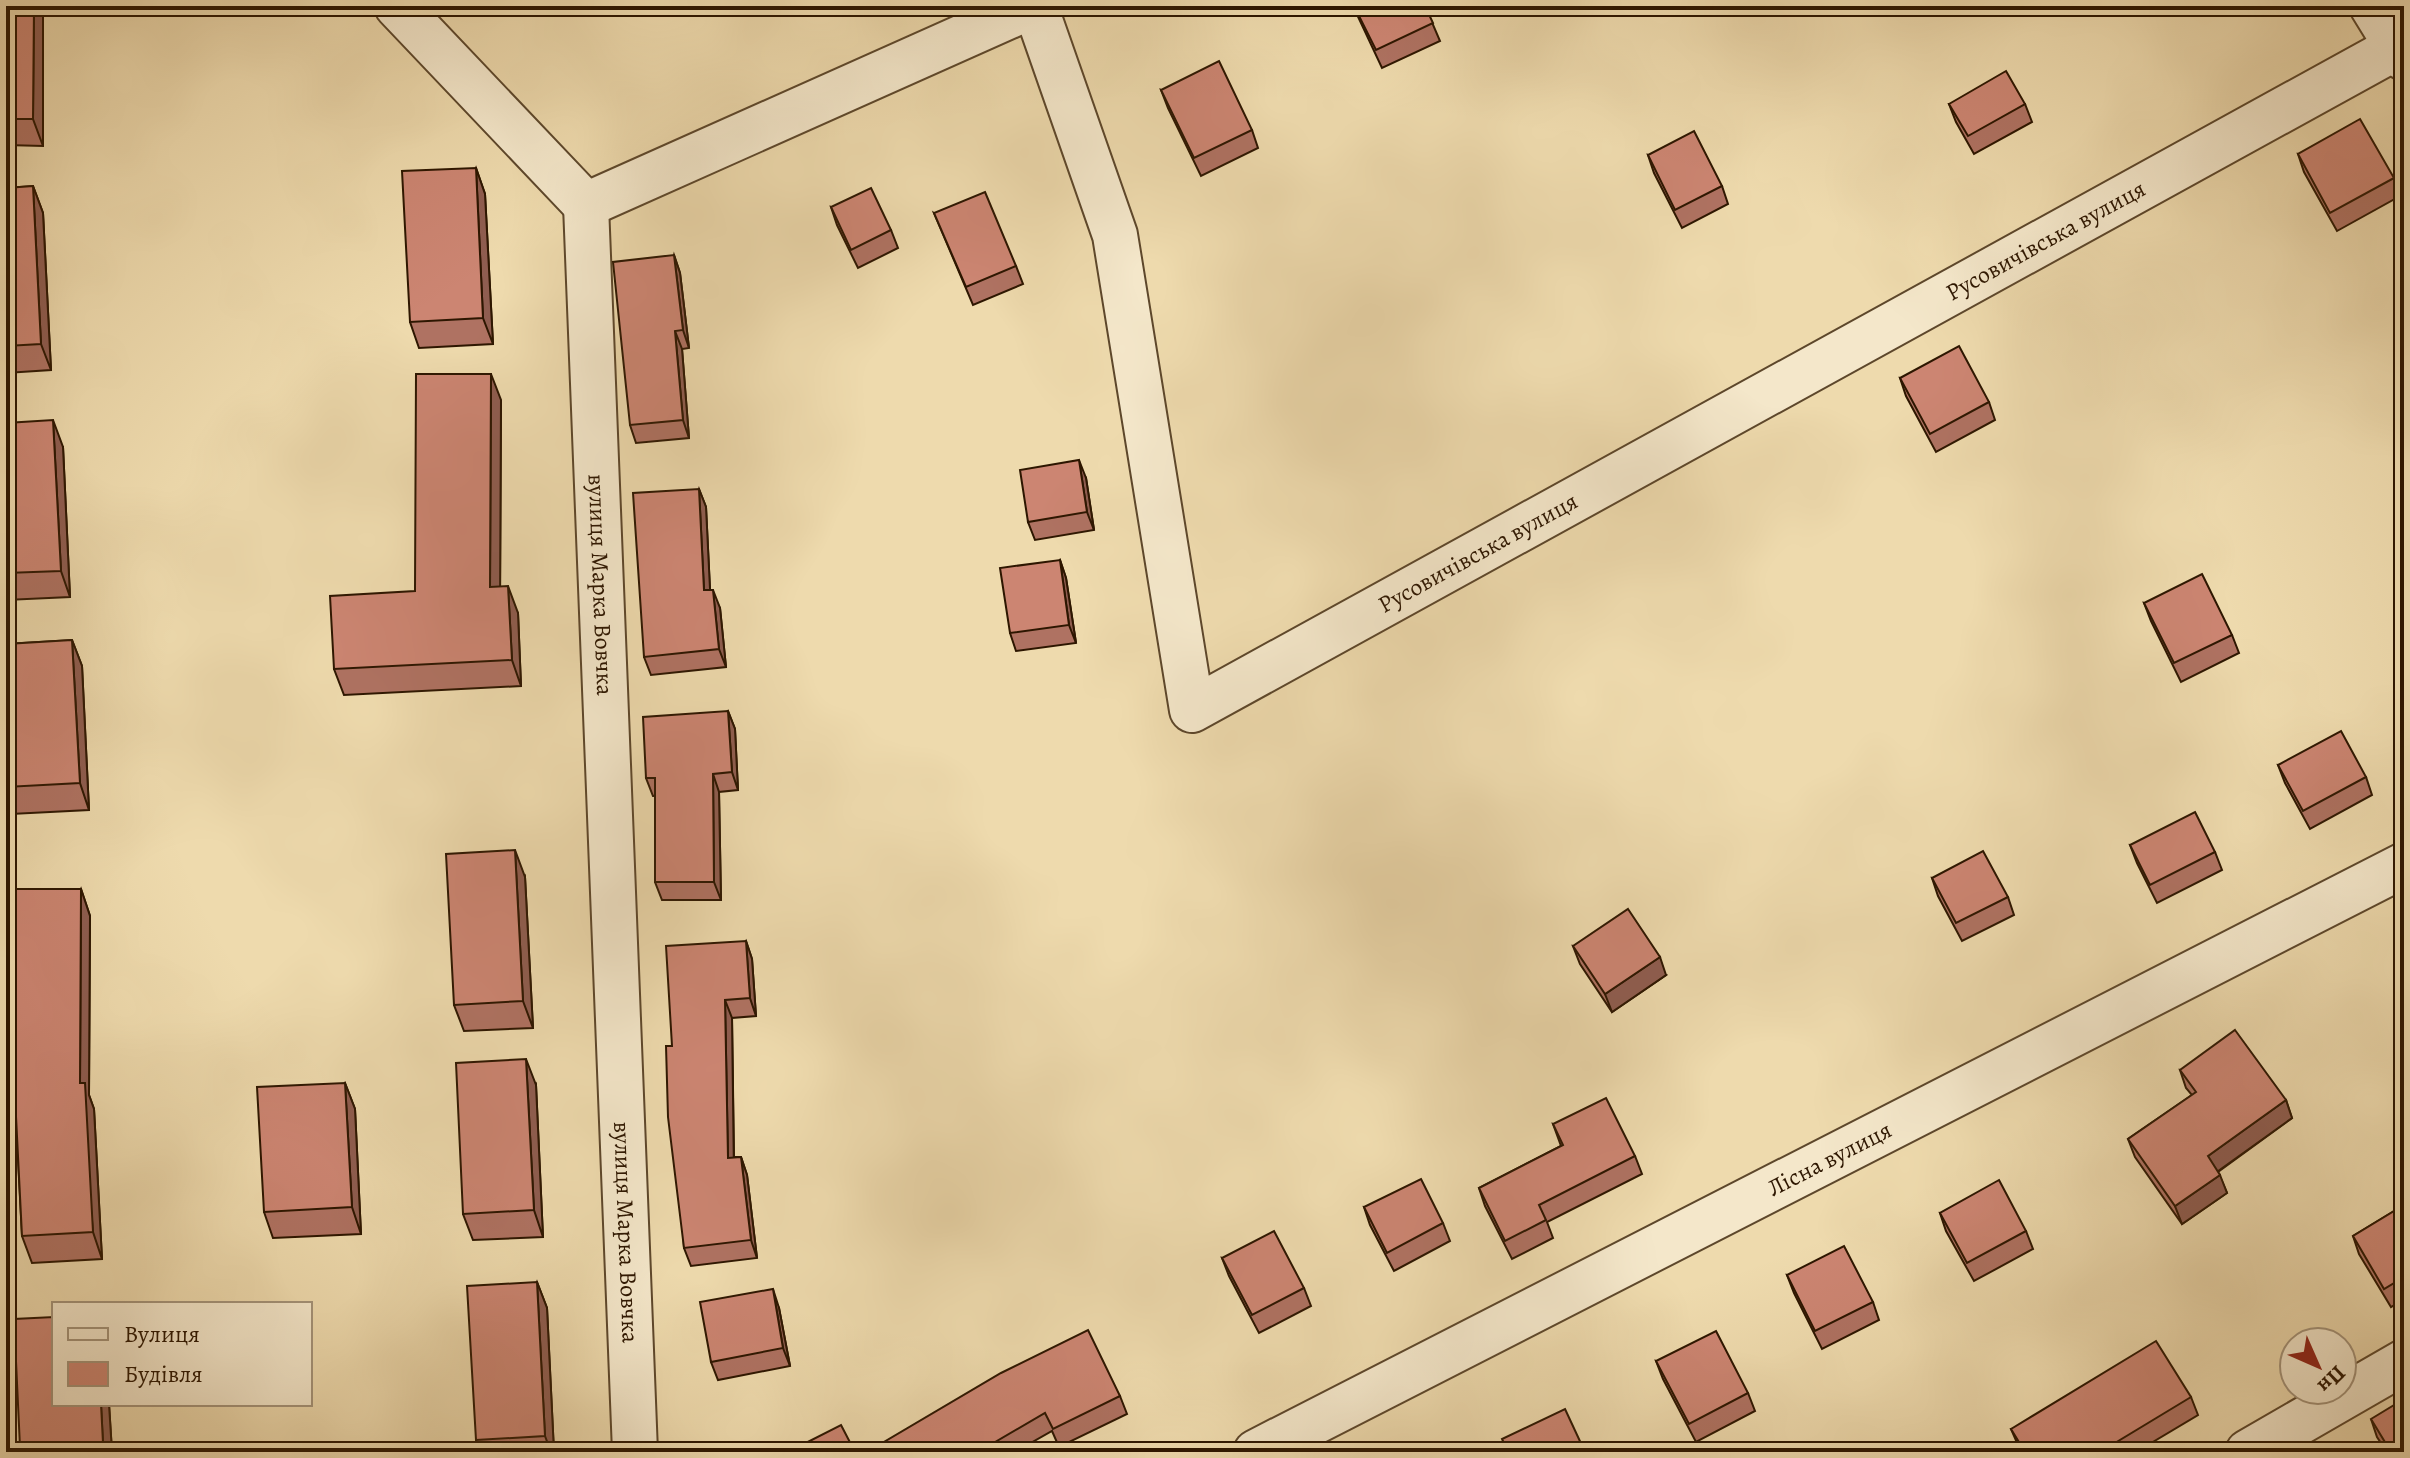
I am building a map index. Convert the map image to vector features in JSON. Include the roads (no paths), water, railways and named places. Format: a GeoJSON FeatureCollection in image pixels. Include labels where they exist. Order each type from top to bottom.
{"type":"FeatureCollection","features":[{"type":"Feature","properties":{"kind":"street"},"geometry":{"type":"LineString","coordinates":[[397,6],[586,205],[1034,6]]}},
{"type":"Feature","properties":{"kind":"street","name":"Русовичівська вулиця"},"geometry":{"type":"LineString","coordinates":[[1034,6],[1115,235],[1192,710],[2400,53]]}},
{"type":"Feature","properties":{"kind":"street"},"geometry":{"type":"LineString","coordinates":[[2372,6],[2400,53]]}},
{"type":"Feature","properties":{"kind":"street","name":"вулиця Марка Вовчка"},"geometry":{"type":"LineString","coordinates":[[586,205],[635,1452]]}},
{"type":"Feature","properties":{"kind":"street","name":"Лісна вулиця"},"geometry":{"type":"LineString","coordinates":[[1256,1452],[2404,865]]}},
{"type":"Feature","properties":{"kind":"street"},"geometry":{"type":"LineString","coordinates":[[2248,1452],[2316,1436],[2404,1362]]}}]}
